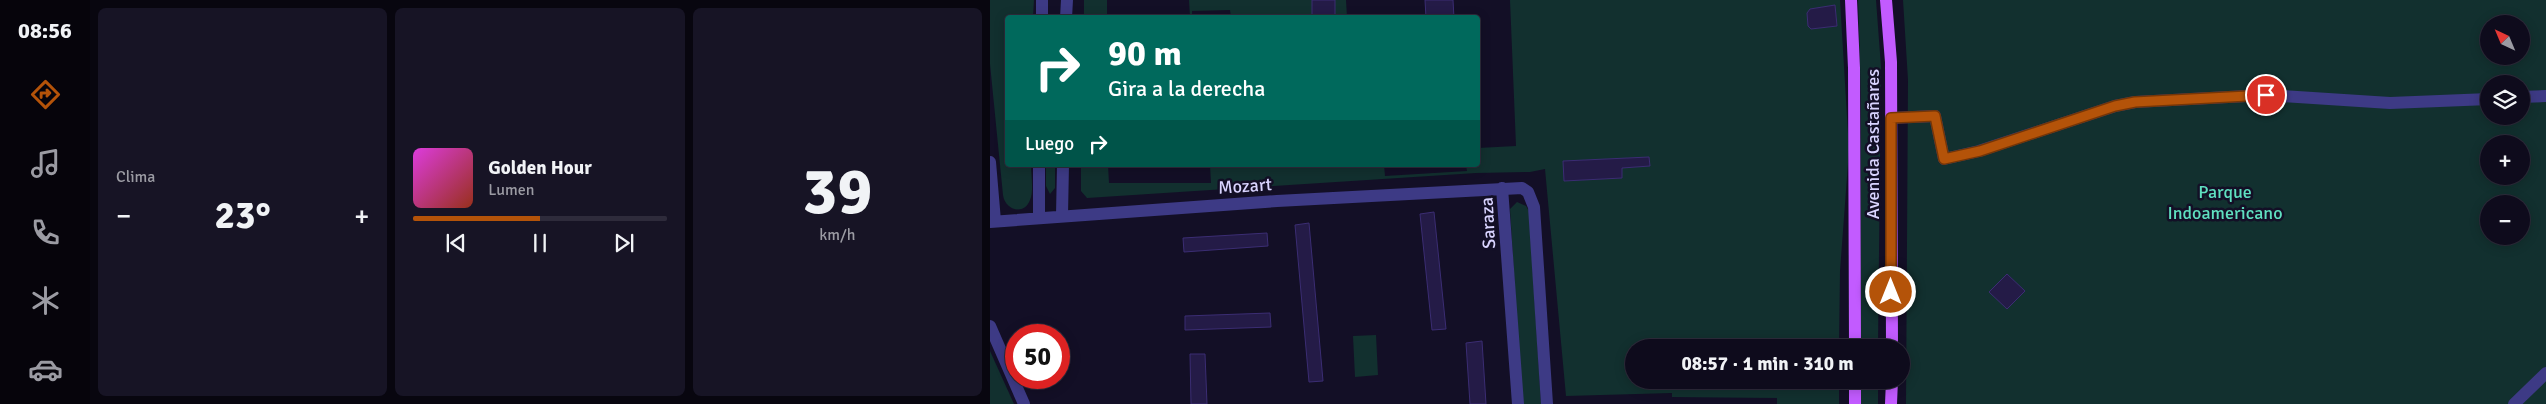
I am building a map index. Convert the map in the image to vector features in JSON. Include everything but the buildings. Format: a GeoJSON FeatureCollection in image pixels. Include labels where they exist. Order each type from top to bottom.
{"type":"FeatureCollection","features":[{"type":"Feature","properties":{"kind":"main road","name":"Avenida Castañares"},"geometry":{"type":"LineString","coordinates":[[1851,0],[1854,68],[1855,339]]}},
{"type":"Feature","properties":{"kind":"main road","name":"Avenida Castañares"},"geometry":{"type":"LineString","coordinates":[[1886,0],[1891,118],[1892,339]]}},
{"type":"Feature","properties":{"kind":"main road"},"geometry":{"type":"LineString","coordinates":[[1855,389],[1855,404]]}},
{"type":"Feature","properties":{"kind":"main road"},"geometry":{"type":"LineString","coordinates":[[1891,404],[1892,389]]}},
{"type":"Feature","properties":{"kind":"street"},"geometry":{"type":"LineString","coordinates":[[1042,0],[1042,15]]}},
{"type":"Feature","properties":{"kind":"street"},"geometry":{"type":"LineString","coordinates":[[1066,15],[1067,0]]}},
{"type":"Feature","properties":{"kind":"street"},"geometry":{"type":"LineString","coordinates":[[1891,118],[1935,116],[1944,159],[1980,151],[2115,106],[2135,102],[2266,95],[2390,103],[2480,99]]}},
{"type":"Feature","properties":{"kind":"street"},"geometry":{"type":"LineString","coordinates":[[2530,97],[2546,96]]}},
{"type":"Feature","properties":{"kind":"street"},"geometry":{"type":"LineString","coordinates":[[990,162],[993,221]]}},
{"type":"Feature","properties":{"kind":"street"},"geometry":{"type":"LineString","coordinates":[[1039,167],[1039,218]]}},
{"type":"Feature","properties":{"kind":"street"},"geometry":{"type":"LineString","coordinates":[[1062,215],[1064,167]]}},
{"type":"Feature","properties":{"kind":"street","name":"Mozart"},"geometry":{"type":"LineString","coordinates":[[993,221],[1062,215],[1502,188]]}},
{"type":"Feature","properties":{"kind":"street","name":"Saraza"},"geometry":{"type":"LineString","coordinates":[[1518,404],[1502,188],[1522,188],[1528,192],[1534,207],[1547,404]]}},
{"type":"Feature","properties":{"kind":"street"},"geometry":{"type":"LineString","coordinates":[[990,326],[1024,404]]}},
{"type":"Feature","properties":{"kind":"street"},"geometry":{"type":"LineString","coordinates":[[2514,404],[2546,373]]}},
{"type":"Feature","properties":{"kind":"green space"},"geometry":{"type":"Polygon","coordinates":[[[990,0],[1034,0],[1033,15],[1005,15],[1005,167],[1031,167],[1031,196],[1024,208],[1015,209],[1004,200],[990,64],[990,0]]]}},
{"type":"Feature","properties":{"kind":"green space"},"geometry":{"type":"Polygon","coordinates":[[[1084,0],[1107,0],[1107,15],[1084,15],[1084,0]]]}},
{"type":"Feature","properties":{"kind":"green space"},"geometry":{"type":"Polygon","coordinates":[[[1189,0],[1312,0],[1312,15],[1231,15],[1230,10],[1192,11],[1192,15],[1190,15],[1189,0]]]}},
{"type":"Feature","properties":{"kind":"green space"},"geometry":{"type":"Polygon","coordinates":[[[1335,0],[1346,0],[1347,15],[1335,15],[1335,0]]]}},
{"type":"Feature","properties":{"kind":"green space"},"geometry":{"type":"Polygon","coordinates":[[[1510,0],[1840,0],[1849,150],[1840,271],[1839,339],[1625,339],[1625,389],[1839,389],[1839,404],[1777,404],[1777,398],[1672,397],[1672,393],[1566,396],[1545,169],[1530,172],[1476,173],[1087,198],[1081,191],[1081,167],[1108,167],[1109,183],[1211,183],[1210,167],[1384,167],[1385,176],[1467,171],[1466,167],[1480,167],[1480,148],[1516,146],[1510,0]],[[1835,6],[1810,9],[1808,26],[1811,29],[1837,26],[1835,6]],[[1649,157],[1563,161],[1564,181],[1622,178],[1622,168],[1650,166],[1649,157]]]}},
{"type":"Feature","properties":{"kind":"green space"},"geometry":{"type":"Polygon","coordinates":[[[1858,0],[1876,0],[1881,67],[1878,339],[1860,339],[1861,97],[1858,0]]]}},
{"type":"Feature","properties":{"kind":"green space","name":"Parque Indoamericano"},"geometry":{"type":"Polygon","coordinates":[[[1903,0],[2546,0],[2546,404],[1906,404],[1906,389],[1910,389],[1910,339],[1906,339],[1908,80],[1903,0]]]}},
{"type":"Feature","properties":{"kind":"green space"},"geometry":{"type":"Polygon","coordinates":[[[1046,167],[1055,167],[1055,188],[1050,194],[1046,186],[1046,167]]]}},
{"type":"Feature","properties":{"kind":"green space"},"geometry":{"type":"Polygon","coordinates":[[[1517,202],[1526,206],[1529,211],[1541,404],[1522,404],[1510,209],[1517,202]]]}},
{"type":"Feature","properties":{"kind":"green space"},"geometry":{"type":"Polygon","coordinates":[[[1376,335],[1378,375],[1355,377],[1353,336],[1376,335]]]}},
{"type":"Feature","properties":{"kind":"green space"},"geometry":{"type":"Polygon","coordinates":[[[990,351],[1005,384],[1005,389],[1007,389],[1014,404],[990,404],[990,351]]]}},
{"type":"Feature","properties":{"kind":"green space"},"geometry":{"type":"Polygon","coordinates":[[[1860,389],[1878,389],[1878,404],[1859,404],[1860,389]]]}},
{"type":"Feature","properties":{"kind":"route"},"geometry":{"type":"LineString","coordinates":[[1891,292],[1891,118],[1935,116],[1944,159],[1980,151],[2115,106],[2135,102],[2266,95]]}}]}
